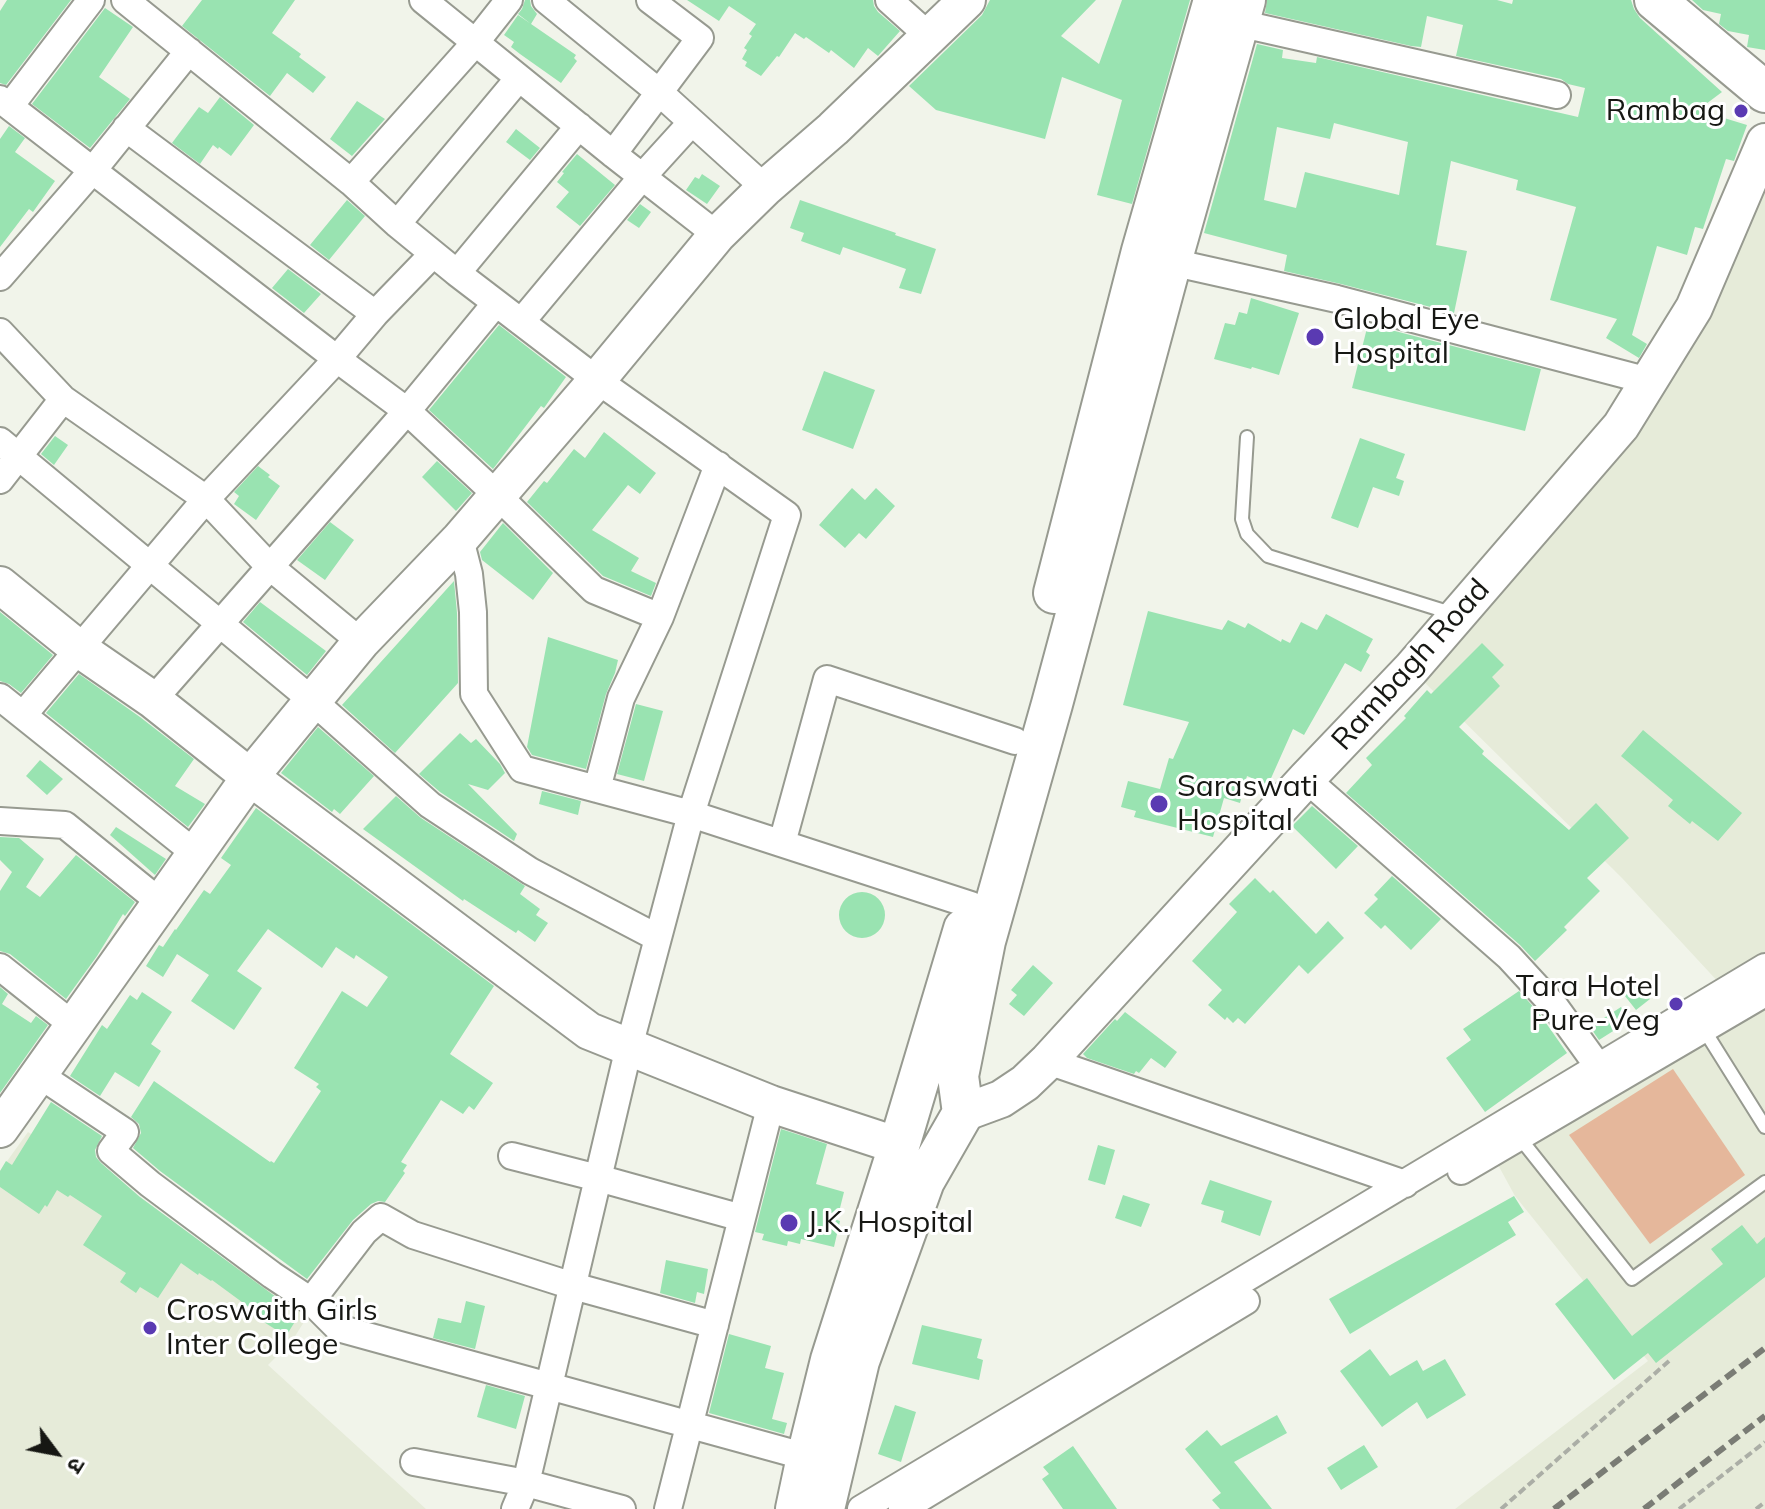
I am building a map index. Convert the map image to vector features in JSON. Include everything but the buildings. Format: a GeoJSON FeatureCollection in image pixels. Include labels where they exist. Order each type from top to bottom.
{"type":"FeatureCollection","features":[{"type":"Feature","properties":{"kind":"main road"},"geometry":{"type":"LineString","coordinates":[[1655,0],[1765,92]]}},
{"type":"Feature","properties":{"kind":"main road"},"geometry":{"type":"LineString","coordinates":[[796,1509],[831,1360],[905,1165],[947,1087],[1171,262],[1233,8]]}},
{"type":"Feature","properties":{"kind":"main road"},"geometry":{"type":"LineString","coordinates":[[824,1509],[905,1165],[947,1087],[971,905],[1142,251],[1233,8]]}},
{"type":"Feature","properties":{"kind":"street"},"geometry":{"type":"LineString","coordinates":[[91,0],[5,102],[407,411],[594,590],[660,617]]}},
{"type":"Feature","properties":{"kind":"street"},"geometry":{"type":"LineString","coordinates":[[125,0],[351,182],[457,273],[597,380],[787,515],[691,814],[629,1047],[526,1483],[515,1509]]}},
{"type":"Feature","properties":{"kind":"street"},"geometry":{"type":"LineString","coordinates":[[423,0],[717,235]]}},
{"type":"Feature","properties":{"kind":"street"},"geometry":{"type":"LineString","coordinates":[[351,182],[475,43],[509,0]]}},
{"type":"Feature","properties":{"kind":"street"},"geometry":{"type":"LineString","coordinates":[[546,0],[660,93],[765,188]]}},
{"type":"Feature","properties":{"kind":"street"},"geometry":{"type":"LineString","coordinates":[[613,154],[700,38],[650,0]]}},
{"type":"Feature","properties":{"kind":"street"},"geometry":{"type":"LineString","coordinates":[[889,0],[930,37]]}},
{"type":"Feature","properties":{"kind":"street"},"geometry":{"type":"LineString","coordinates":[[0,1129],[250,777],[361,642],[460,539],[717,235],[967,0]]}},
{"type":"Feature","properties":{"kind":"street"},"geometry":{"type":"LineString","coordinates":[[1233,8],[1557,95]]}},
{"type":"Feature","properties":{"kind":"street"},"geometry":{"type":"LineString","coordinates":[[0,277],[93,170],[189,51]]}},
{"type":"Feature","properties":{"kind":"street"},"geometry":{"type":"LineString","coordinates":[[397,224],[519,78]]}},
{"type":"Feature","properties":{"kind":"street"},"geometry":{"type":"LineString","coordinates":[[521,322],[692,122]]}},
{"type":"Feature","properties":{"kind":"street"},"geometry":{"type":"LineString","coordinates":[[457,273],[579,126]]}},
{"type":"Feature","properties":{"kind":"street"},"geometry":{"type":"LineString","coordinates":[[126,128],[375,314]]}},
{"type":"Feature","properties":{"kind":"street","name":"Rambagh Road"},"geometry":{"type":"LineString","coordinates":[[947,1087],[1001,1099],[1025,1083],[1458,615],[1621,426],[1694,308],[1765,142]]}},
{"type":"Feature","properties":{"kind":"street"},"geometry":{"type":"LineString","coordinates":[[23,715],[206,499],[433,254]]}},
{"type":"Feature","properties":{"kind":"street"},"geometry":{"type":"LineString","coordinates":[[1171,262],[1337,299],[1649,381]]}},
{"type":"Feature","properties":{"kind":"street"},"geometry":{"type":"LineString","coordinates":[[153,700],[407,411],[496,303]]}},
{"type":"Feature","properties":{"kind":"street"},"geometry":{"type":"LineString","coordinates":[[0,332],[63,399],[206,499],[269,566],[361,642]]}},
{"type":"Feature","properties":{"kind":"street"},"geometry":{"type":"LineString","coordinates":[[0,480],[9,449],[63,399]]}},
{"type":"Feature","properties":{"kind":"street"},"geometry":{"type":"LineString","coordinates":[[9,449],[313,701],[430,805],[530,871],[658,938]]}},
{"type":"Feature","properties":{"kind":"street"},"geometry":{"type":"LineString","coordinates":[[597,789],[621,698],[660,617],[718,465]]}},
{"type":"Feature","properties":{"kind":"street"},"geometry":{"type":"LineString","coordinates":[[460,539],[469,574],[473,612],[474,694],[522,769],[691,814],[971,905]]}},
{"type":"Feature","properties":{"kind":"street"},"geometry":{"type":"LineString","coordinates":[[0,585],[79,649],[153,700],[250,777],[589,1031],[771,1104],[905,1165]]}},
{"type":"Feature","properties":{"kind":"street"},"geometry":{"type":"LineString","coordinates":[[782,843],[827,679],[1015,741]]}},
{"type":"Feature","properties":{"kind":"street"},"geometry":{"type":"LineString","coordinates":[[0,697],[195,853]]}},
{"type":"Feature","properties":{"kind":"street"},"geometry":{"type":"LineString","coordinates":[[1306,779],[1509,957],[1556,1008],[1605,1075]]}},
{"type":"Feature","properties":{"kind":"street"},"geometry":{"type":"LineString","coordinates":[[0,821],[65,825],[160,902]]}},
{"type":"Feature","properties":{"kind":"street"},"geometry":{"type":"LineString","coordinates":[[0,967],[73,1025]]}},
{"type":"Feature","properties":{"kind":"street"},"geometry":{"type":"LineString","coordinates":[[902,1509],[1519,1137],[1765,967]]}},
{"type":"Feature","properties":{"kind":"street"},"geometry":{"type":"LineString","coordinates":[[861,1509],[1405,1184],[1605,1075],[1703,1028],[1765,993]]}},
{"type":"Feature","properties":{"kind":"street"},"geometry":{"type":"LineString","coordinates":[[1048,1061],[1405,1184]]}},
{"type":"Feature","properties":{"kind":"street"},"geometry":{"type":"LineString","coordinates":[[38,1074],[125,1132],[111,1151],[150,1184],[311,1301],[338,1328],[807,1457]]}},
{"type":"Feature","properties":{"kind":"street"},"geometry":{"type":"LineString","coordinates":[[668,1509],[771,1104]]}},
{"type":"Feature","properties":{"kind":"street"},"geometry":{"type":"LineString","coordinates":[[512,1156],[742,1218]]}},
{"type":"Feature","properties":{"kind":"street"},"geometry":{"type":"LineString","coordinates":[[311,1301],[364,1232],[381,1217],[413,1235],[573,1286],[715,1325]]}},
{"type":"Feature","properties":{"kind":"street"},"geometry":{"type":"LineString","coordinates":[[414,1462],[526,1483],[622,1509]]}},
{"type":"Feature","properties":{"kind":"lane"},"geometry":{"type":"LineString","coordinates":[[1247,437],[1242,519],[1247,534],[1268,556],[1458,615]]}},
{"type":"Feature","properties":{"kind":"lane"},"geometry":{"type":"LineString","coordinates":[[1703,1028],[1765,1127]]}},
{"type":"Feature","properties":{"kind":"lane"},"geometry":{"type":"LineString","coordinates":[[1519,1137],[1632,1279],[1765,1182]]}},
{"type":"Feature","properties":{"kind":"path"},"geometry":{"type":"LineString","coordinates":[[1501,1509],[1669,1361]]}},
{"type":"Feature","properties":{"kind":"path"},"geometry":{"type":"LineString","coordinates":[[1679,1509],[1765,1442]]}},
{"type":"Feature","properties":{"kind":"path"},"geometry":{"type":"LineString","coordinates":[[1756,1509],[1765,1502]]}},
{"type":"Feature","properties":{"kind":"shaded area"},"geometry":{"type":"Polygon","coordinates":[[[1765,185],[1765,981],[1734,999],[1622,878],[1411,669],[1532,531],[1765,185]]]}},
{"type":"Feature","properties":{"kind":"shaded area"},"geometry":{"type":"Polygon","coordinates":[[[1765,1010],[1765,1509],[1455,1509],[1648,1361],[1515,1196],[1497,1163],[1765,1010]]]}},
{"type":"Feature","properties":{"kind":"shaded area"},"geometry":{"type":"Polygon","coordinates":[[[1673,1069],[1745,1175],[1650,1244],[1569,1135],[1673,1069]]]}},
{"type":"Feature","properties":{"kind":"shaded area","name":"Croswaith Girls Inter College"},"geometry":{"type":"Polygon","coordinates":[[[28,1132],[309,1314],[292,1341],[268,1365],[426,1509],[0,1509],[0,1171],[28,1132]]]}},
{"type":"Feature","properties":{"kind":"railway"},"geometry":{"type":"LineString","coordinates":[[1554,1509],[1765,1348]]}},
{"type":"Feature","properties":{"kind":"railway"},"geometry":{"type":"LineString","coordinates":[[1644,1509],[1765,1416]]}},
{"type":"Feature","properties":{"kind":"place","name":"Rambag"},"geometry":{"type":"Point","coordinates":[1741,111]}},
{"type":"Feature","properties":{"kind":"place","name":"Global Eye Hospital"},"geometry":{"type":"Point","coordinates":[1315,337]}},
{"type":"Feature","properties":{"kind":"place","name":"Saraswati Hospital"},"geometry":{"type":"Point","coordinates":[1159,804]}},
{"type":"Feature","properties":{"kind":"place","name":"Tara Hotel Pure-Veg"},"geometry":{"type":"Point","coordinates":[1676,1004]}},
{"type":"Feature","properties":{"kind":"place","name":"J.K. Hospital"},"geometry":{"type":"Point","coordinates":[789,1223]}},
{"type":"Feature","properties":{"kind":"place","name":"Croswaith Girls Inter College"},"geometry":{"type":"Point","coordinates":[150,1328]}}]}
